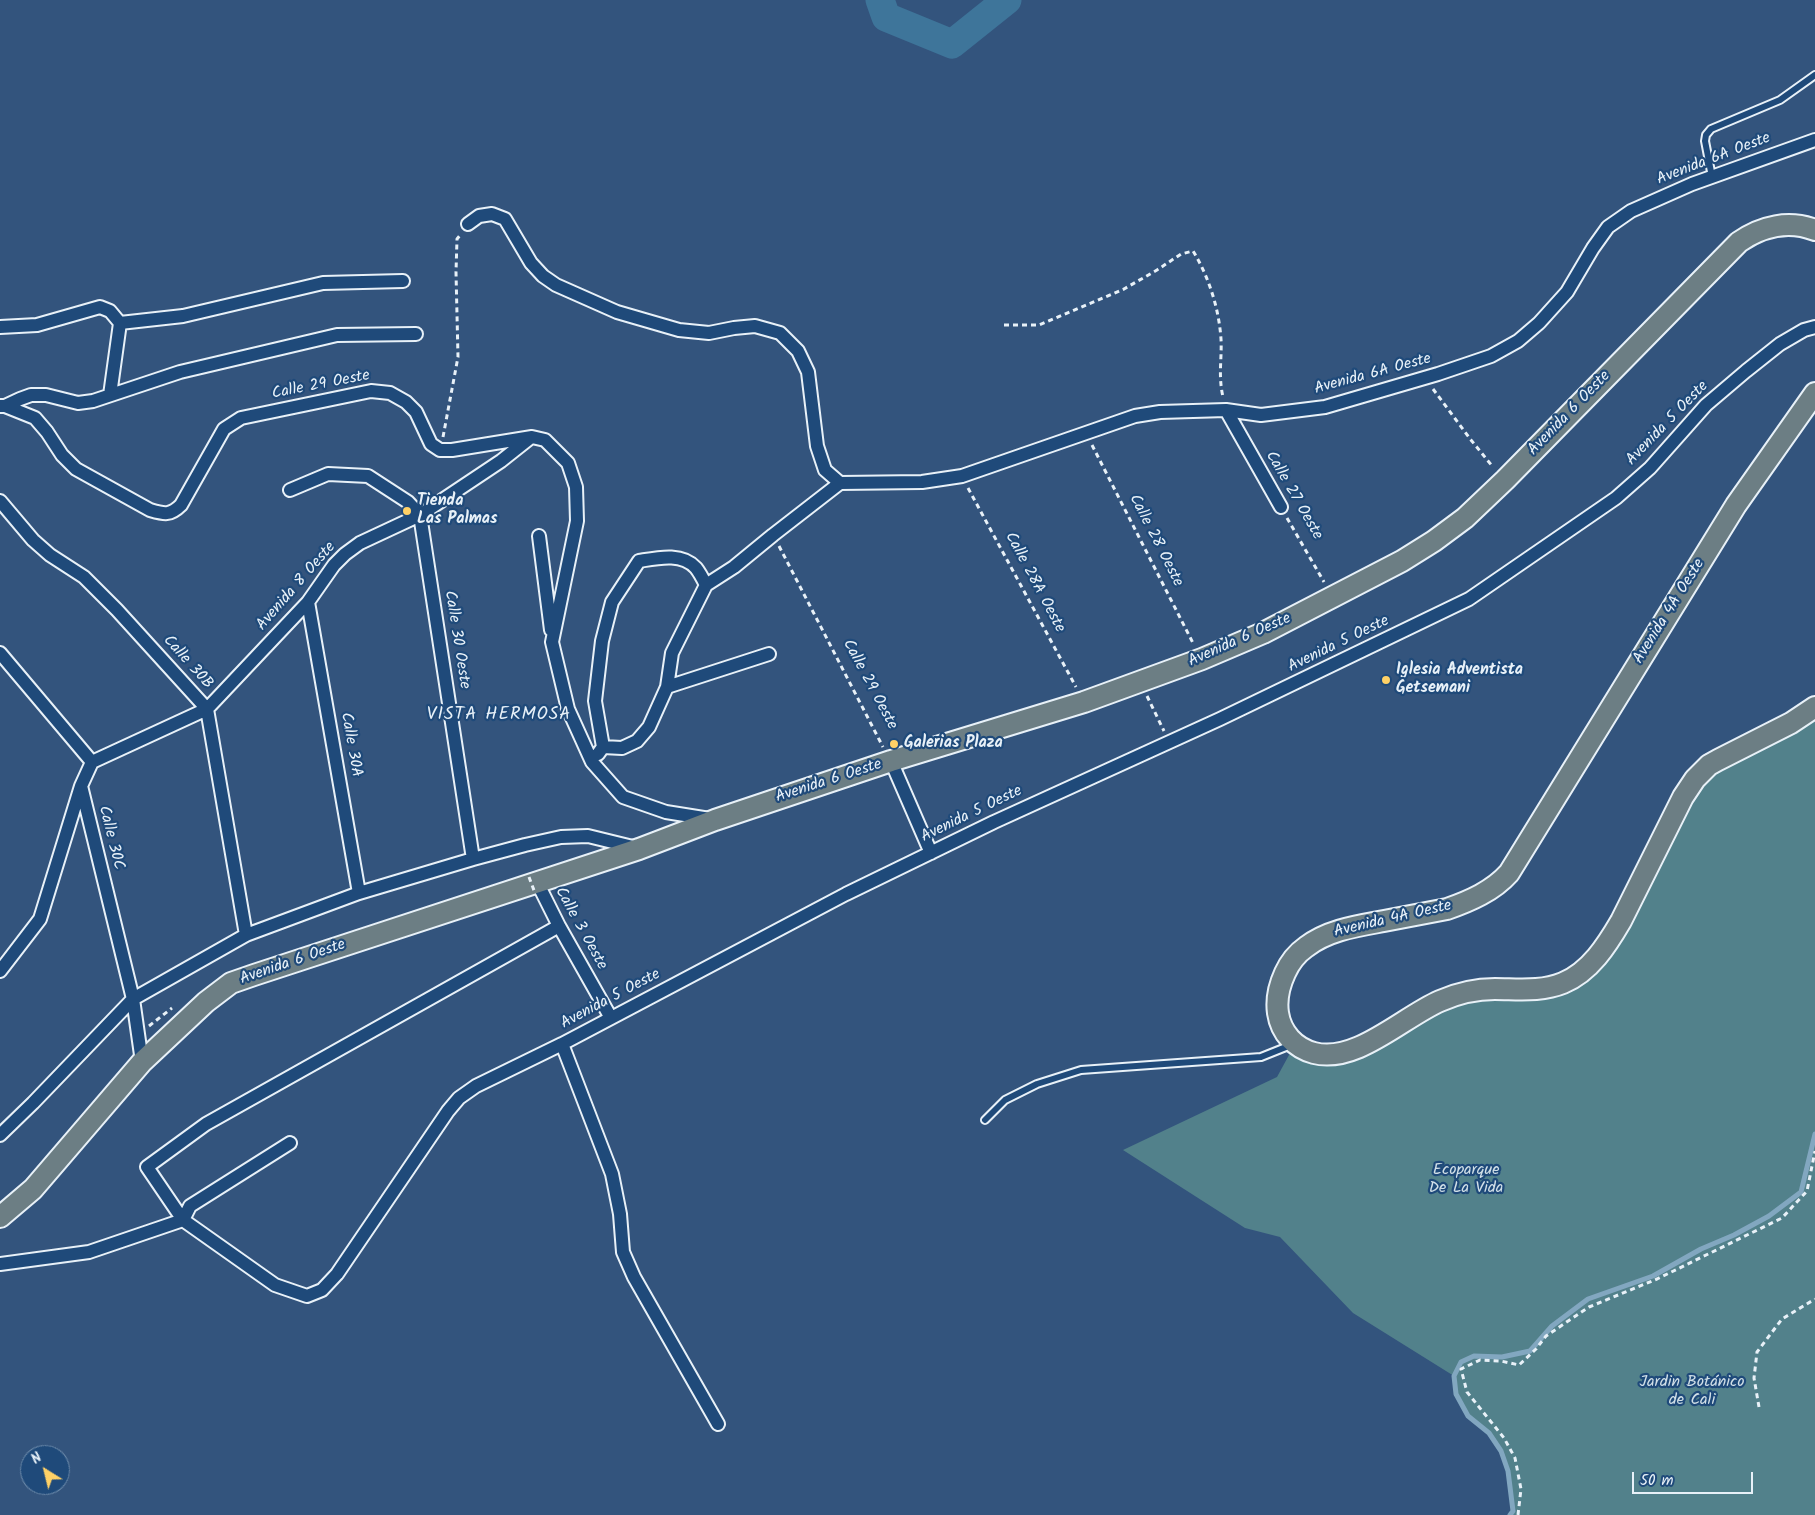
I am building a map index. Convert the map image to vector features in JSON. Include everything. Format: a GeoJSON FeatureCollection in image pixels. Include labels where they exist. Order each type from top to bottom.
{"type":"FeatureCollection","features":[{"type":"Feature","properties":{"kind":"main road","name":"Avenida 6 Oeste"},"geometry":{"type":"LineString","coordinates":[[0,1217],[33,1189],[142,1062],[206,1002],[232,984],[254,974],[639,849],[715,820],[891,761],[1084,702],[1202,659],[1263,632],[1402,561],[1434,541],[1464,518],[1505,480],[1732,248],[1750,235],[1774,226],[1796,226],[1815,230]]}},
{"type":"Feature","properties":{"kind":"main road","name":"Avenida 4A Oeste"},"geometry":{"type":"LineString","coordinates":[[1295,1044],[1281,1026],[1277,1001],[1280,984],[1290,963],[1307,946],[1324,936],[1343,929],[1460,905],[1495,887],[1509,873],[1736,505],[1815,393]]}},
{"type":"Feature","properties":{"kind":"main road"},"geometry":{"type":"LineString","coordinates":[[1295,1044],[1304,1050],[1325,1055],[1346,1052],[1371,1040],[1429,1006],[1454,996],[1478,990],[1527,990],[1546,987],[1563,983],[1582,971],[1606,945],[1621,921],[1676,810],[1695,779],[1718,760],[1791,723],[1815,707]]}},
{"type":"Feature","properties":{"kind":"street","name":"Avenida 6A Oeste"},"geometry":{"type":"LineString","coordinates":[[840,483],[922,482],[962,476],[1135,416],[1160,412],[1226,410],[1261,415],[1325,408],[1491,356],[1518,341],[1540,323],[1567,292],[1608,227],[1631,211],[1712,176],[1815,140]]}},
{"type":"Feature","properties":{"kind":"street"},"geometry":{"type":"LineString","coordinates":[[468,224],[480,216],[492,214],[504,220],[531,263],[543,276],[556,285],[618,312],[679,330],[709,333],[756,326],[780,333],[798,351],[808,372],[817,446],[825,470],[840,483],[734,567],[706,585],[672,653],[667,687],[649,727],[637,741],[622,748],[603,747]]}},
{"type":"Feature","properties":{"kind":"street"},"geometry":{"type":"LineString","coordinates":[[120,323],[184,316],[323,283],[403,281]]}},
{"type":"Feature","properties":{"kind":"street"},"geometry":{"type":"LineString","coordinates":[[0,327],[37,325],[100,307],[110,311],[120,323],[110,395]]}},
{"type":"Feature","properties":{"kind":"street","name":"Avenida 5 Oeste"},"geometry":{"type":"LineString","coordinates":[[559,926],[206,1124],[147,1167],[183,1220],[275,1285],[307,1296],[322,1290],[337,1274],[448,1111],[459,1098],[476,1086],[562,1044],[837,899],[994,822],[1376,646],[1469,599],[1616,498],[1650,468],[1706,405],[1780,344],[1804,330],[1815,327]]}},
{"type":"Feature","properties":{"kind":"street"},"geometry":{"type":"LineString","coordinates":[[3,406],[31,395],[46,395],[78,403],[93,401],[180,372],[337,335],[416,334]]}},
{"type":"Feature","properties":{"kind":"street","name":"Calle 29 Oeste"},"geometry":{"type":"LineString","coordinates":[[3,406],[34,418],[47,432],[62,455],[76,469],[150,510],[162,513],[173,513],[181,505],[224,430],[241,418],[371,391],[390,392],[406,402],[416,412],[431,444],[440,450]]}},
{"type":"Feature","properties":{"kind":"street","name":"Calle 27 Oeste"},"geometry":{"type":"LineString","coordinates":[[1226,410],[1281,507]]}},
{"type":"Feature","properties":{"kind":"street"},"geometry":{"type":"LineString","coordinates":[[440,450],[452,450],[532,437],[545,440],[568,464],[576,487],[577,521],[552,642]]}},
{"type":"Feature","properties":{"kind":"street","name":"Avenida 8 Oeste"},"geometry":{"type":"LineString","coordinates":[[92,762],[207,709],[308,602],[334,565],[345,554],[360,543],[420,515],[501,461],[532,437]]}},
{"type":"Feature","properties":{"kind":"street"},"geometry":{"type":"LineString","coordinates":[[290,490],[328,474],[368,476],[408,502],[420,515]]}},
{"type":"Feature","properties":{"kind":"street","name":"Calle 30B"},"geometry":{"type":"LineString","coordinates":[[0,501],[33,540],[50,555],[84,577],[117,610],[207,709],[246,935]]}},
{"type":"Feature","properties":{"kind":"street","name":"Calle 30 Oeste"},"geometry":{"type":"LineString","coordinates":[[420,515],[473,859]]}},
{"type":"Feature","properties":{"kind":"street"},"geometry":{"type":"LineString","coordinates":[[539,536],[552,642],[568,709],[592,762],[622,797],[666,812],[715,820]]}},
{"type":"Feature","properties":{"kind":"street"},"geometry":{"type":"LineString","coordinates":[[592,762],[603,747],[595,702],[602,641],[612,602],[630,574],[639,562],[656,558],[681,558],[694,567],[706,585]]}},
{"type":"Feature","properties":{"kind":"street","name":"Calle 30A"},"geometry":{"type":"LineString","coordinates":[[308,602],[359,893]]}},
{"type":"Feature","properties":{"kind":"street"},"geometry":{"type":"LineString","coordinates":[[0,653],[92,762],[81,786],[40,919],[0,971]]}},
{"type":"Feature","properties":{"kind":"street"},"geometry":{"type":"LineString","coordinates":[[667,687],[770,654]]}},
{"type":"Feature","properties":{"kind":"street"},"geometry":{"type":"LineString","coordinates":[[891,761],[931,853]]}},
{"type":"Feature","properties":{"kind":"street","name":"Calle 30C"},"geometry":{"type":"LineString","coordinates":[[81,786],[133,999],[142,1062]]}},
{"type":"Feature","properties":{"kind":"street"},"geometry":{"type":"LineString","coordinates":[[0,1135],[133,999],[246,935],[359,893],[473,859],[561,837],[588,836],[639,849]]}},
{"type":"Feature","properties":{"kind":"street","name":"Calle 3 Oeste"},"geometry":{"type":"LineString","coordinates":[[534,884],[611,1018]]}},
{"type":"Feature","properties":{"kind":"street"},"geometry":{"type":"LineString","coordinates":[[562,1044],[612,1174],[620,1214],[623,1252],[634,1277],[718,1424]]}},
{"type":"Feature","properties":{"kind":"street"},"geometry":{"type":"LineString","coordinates":[[0,1264],[89,1252],[183,1220],[190,1206],[290,1143]]}},
{"type":"Feature","properties":{"kind":"lane"},"geometry":{"type":"LineString","coordinates":[[1712,176],[1705,141],[1706,135],[1711,129],[1780,100],[1815,75]]}},
{"type":"Feature","properties":{"kind":"lane"},"geometry":{"type":"LineString","coordinates":[[985,1120],[1005,1100],[1037,1084],[1081,1070],[1261,1057],[1295,1044]]}},
{"type":"Feature","properties":{"kind":"path"},"geometry":{"type":"LineString","coordinates":[[440,450],[458,357],[457,239],[468,224]]}},
{"type":"Feature","properties":{"kind":"path"},"geometry":{"type":"LineString","coordinates":[[1004,325],[1039,325],[1124,289],[1181,254],[1193,251],[1202,264],[1217,309],[1221,340],[1220,382],[1226,410]]}},
{"type":"Feature","properties":{"kind":"path"},"geometry":{"type":"LineString","coordinates":[[1425,378],[1471,440],[1505,480]]}},
{"type":"Feature","properties":{"kind":"path","name":"Calle 28 Oeste"},"geometry":{"type":"LineString","coordinates":[[1086,434],[1202,659]]}},
{"type":"Feature","properties":{"kind":"path","name":"Calle 28A Oeste"},"geometry":{"type":"LineString","coordinates":[[962,476],[1084,702]]}},
{"type":"Feature","properties":{"kind":"path","name":"Calle 27 Oeste"},"geometry":{"type":"LineString","coordinates":[[1281,507],[1332,598]]}},
{"type":"Feature","properties":{"kind":"path","name":"Calle 29 Oeste"},"geometry":{"type":"LineString","coordinates":[[773,535],[891,761]]}},
{"type":"Feature","properties":{"kind":"path"},"geometry":{"type":"LineString","coordinates":[[1140,682],[1170,742]]}},
{"type":"Feature","properties":{"kind":"path"},"geometry":{"type":"LineString","coordinates":[[1518,1515],[1521,1489],[1515,1458],[1504,1438],[1467,1392],[1461,1369],[1480,1360],[1501,1361],[1519,1366],[1546,1336],[1589,1307],[1657,1278],[1782,1218],[1807,1190],[1815,1151]]}},
{"type":"Feature","properties":{"kind":"path"},"geometry":{"type":"LineString","coordinates":[[1759,1407],[1754,1378],[1757,1352],[1782,1319],[1815,1299]]}},
{"type":"Feature","properties":{"kind":"green space","name":"Ecoparque De La Vida"},"geometry":{"type":"Polygon","coordinates":[[[1815,707],[1815,1515],[1510,1515],[1513,1511],[1508,1471],[1501,1451],[1489,1433],[1468,1415],[1456,1394],[1454,1376],[1353,1313],[1280,1237],[1245,1228],[1123,1150],[1277,1077],[1295,1044],[1325,1055],[1414,1014],[1582,971],[1689,787],[1815,707]]]}},
{"type":"Feature","properties":{"kind":"waterway"},"geometry":{"type":"LineString","coordinates":[[880,0],[886,17],[952,44],[1007,0]]}},
{"type":"Feature","properties":{"kind":"waterway"},"geometry":{"type":"LineString","coordinates":[[1510,1515],[1513,1511],[1508,1471],[1501,1451],[1489,1433],[1468,1416],[1456,1394],[1454,1376],[1461,1362],[1474,1356],[1502,1357],[1530,1351],[1552,1326],[1588,1299],[1653,1276],[1701,1249],[1734,1235],[1769,1216],[1801,1192],[1815,1134]]}},
{"type":"Feature","properties":{"kind":"place","name":"Tienda Las Palmas"},"geometry":{"type":"Point","coordinates":[407,511]}},
{"type":"Feature","properties":{"kind":"place","name":"Iglesia Adventista Getsemani"},"geometry":{"type":"Point","coordinates":[1386,680]}},
{"type":"Feature","properties":{"kind":"place","name":"Galerias Plaza"},"geometry":{"type":"Point","coordinates":[894,744]}},
{"type":"Feature","properties":{"kind":"district","name":"VISTA HERMOSA"},"geometry":{"type":"Point","coordinates":[499,716]}},
{"type":"Feature","properties":{"kind":"park label","name":"Jardin Botánico de Cali"},"geometry":{"type":"Point","coordinates":[1692,1392]}}]}
